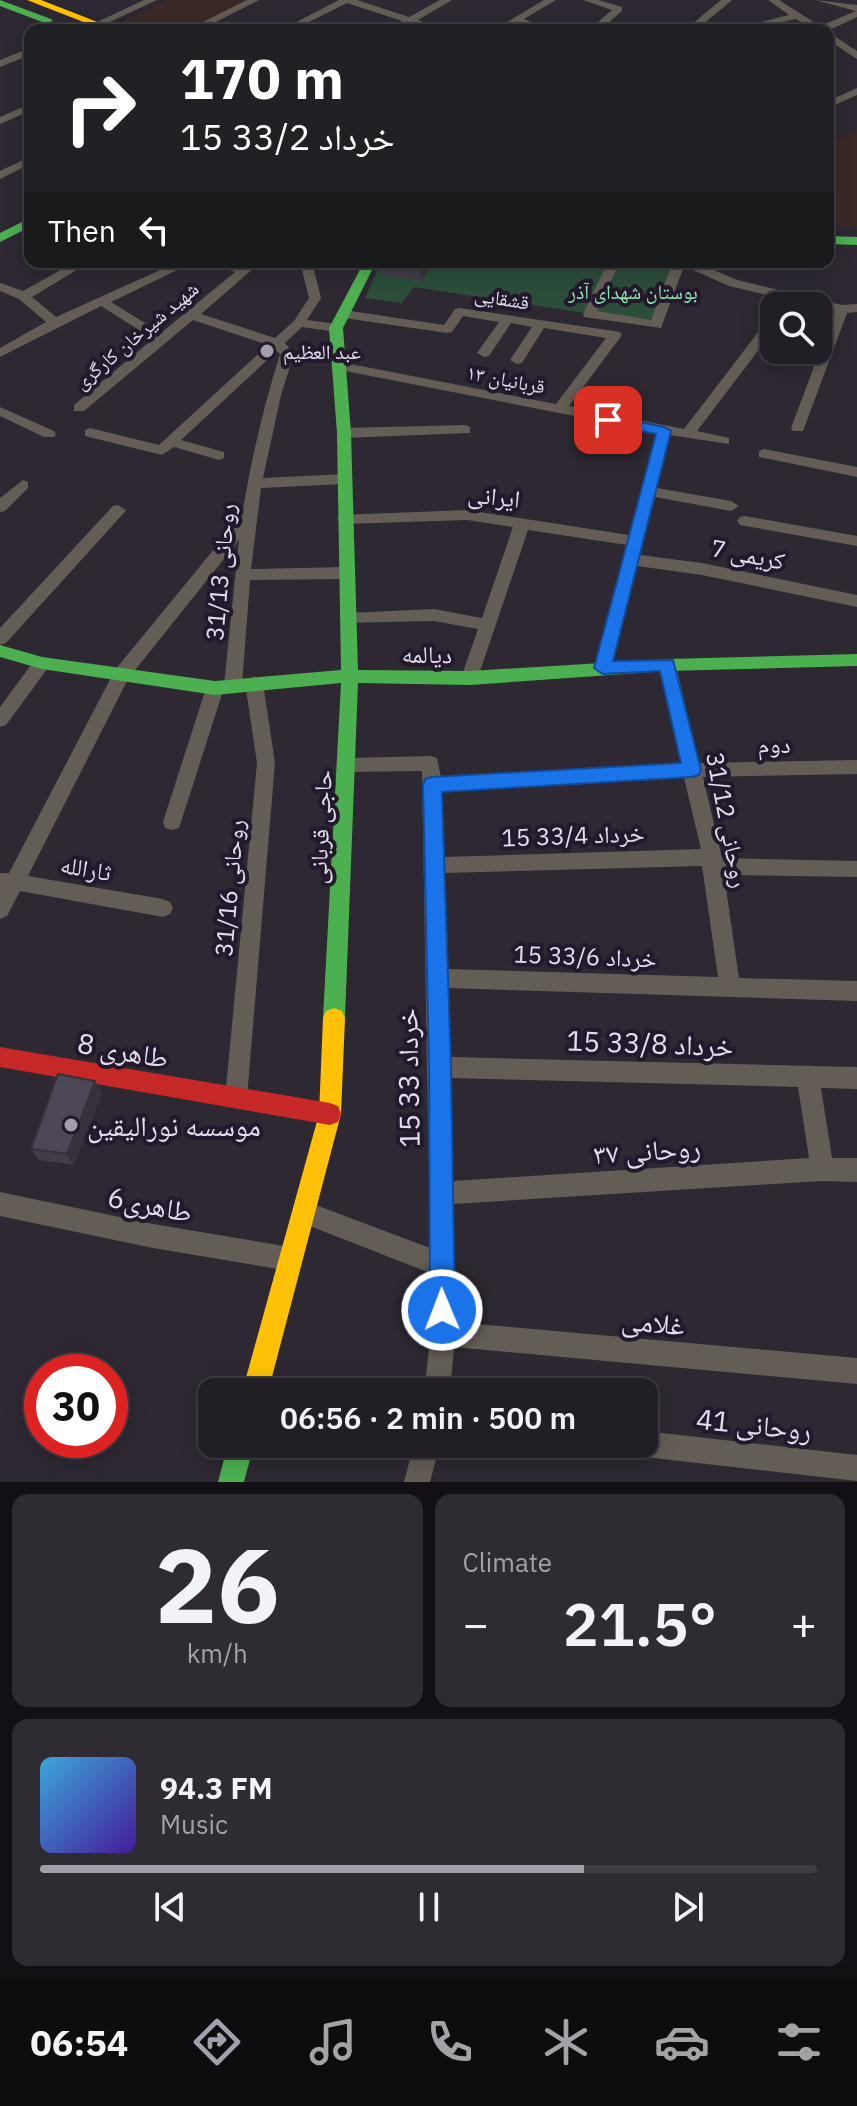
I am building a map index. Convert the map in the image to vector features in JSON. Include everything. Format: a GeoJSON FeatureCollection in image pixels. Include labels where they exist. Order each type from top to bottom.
{"type":"FeatureCollection","features":[{"type":"Feature","properties":{"kind":"main road"},"geometry":{"type":"LineString","coordinates":[[43,1],[99,24]]}},
{"type":"Feature","properties":{"kind":"main road"},"geometry":{"type":"LineString","coordinates":[[0,3],[57,24]]}},
{"type":"Feature","properties":{"kind":"main road"},"geometry":{"type":"LineString","coordinates":[[0,238],[24,225]]}},
{"type":"Feature","properties":{"kind":"main road"},"geometry":{"type":"LineString","coordinates":[[834,240],[857,241]]}},
{"type":"Feature","properties":{"kind":"main road"},"geometry":{"type":"LineString","coordinates":[[340,321],[367,268]]}},
{"type":"Feature","properties":{"kind":"main road","name":"حاجی قربانی"},"geometry":{"type":"LineString","coordinates":[[259,1378],[330,1114],[350,676],[340,321]]}},
{"type":"Feature","properties":{"kind":"main road","name":"دیالمه"},"geometry":{"type":"LineString","coordinates":[[0,651],[42,663],[121,675],[234,685],[350,676],[470,678],[667,665],[857,660]]}},
{"type":"Feature","properties":{"kind":"main road","name":"طاهری 8"},"geometry":{"type":"LineString","coordinates":[[0,1057],[330,1114]]}},
{"type":"Feature","properties":{"kind":"main road"},"geometry":{"type":"LineString","coordinates":[[231,1482],[237,1458]]}},
{"type":"Feature","properties":{"kind":"street"},"geometry":{"type":"LineString","coordinates":[[111,24],[152,0]]}},
{"type":"Feature","properties":{"kind":"street"},"geometry":{"type":"LineString","coordinates":[[204,24],[254,0]]}},
{"type":"Feature","properties":{"kind":"street"},"geometry":{"type":"LineString","coordinates":[[298,24],[347,0],[421,24]]}},
{"type":"Feature","properties":{"kind":"street"},"geometry":{"type":"LineString","coordinates":[[402,24],[447,0]]}},
{"type":"Feature","properties":{"kind":"street"},"geometry":{"type":"LineString","coordinates":[[509,24],[551,0]]}},
{"type":"Feature","properties":{"kind":"street"},"geometry":{"type":"LineString","coordinates":[[588,0],[619,9],[601,24]]}},
{"type":"Feature","properties":{"kind":"street"},"geometry":{"type":"LineString","coordinates":[[701,24],[727,0]]}},
{"type":"Feature","properties":{"kind":"street"},"geometry":{"type":"LineString","coordinates":[[773,0],[810,24]]}},
{"type":"Feature","properties":{"kind":"street"},"geometry":{"type":"LineString","coordinates":[[820,0],[857,10]]}},
{"type":"Feature","properties":{"kind":"street"},"geometry":{"type":"LineString","coordinates":[[831,24],[857,10]]}},
{"type":"Feature","properties":{"kind":"street"},"geometry":{"type":"LineString","coordinates":[[764,24],[796,16]]}},
{"type":"Feature","properties":{"kind":"street"},"geometry":{"type":"LineString","coordinates":[[516,20],[528,24]]}},
{"type":"Feature","properties":{"kind":"street"},"geometry":{"type":"LineString","coordinates":[[834,39],[854,55]]}},
{"type":"Feature","properties":{"kind":"street"},"geometry":{"type":"LineString","coordinates":[[3,60],[24,53]]}},
{"type":"Feature","properties":{"kind":"street"},"geometry":{"type":"LineString","coordinates":[[834,102],[857,91]]}},
{"type":"Feature","properties":{"kind":"street"},"geometry":{"type":"LineString","coordinates":[[0,121],[24,110]]}},
{"type":"Feature","properties":{"kind":"street"},"geometry":{"type":"LineString","coordinates":[[0,176],[24,163]]}},
{"type":"Feature","properties":{"kind":"street"},"geometry":{"type":"LineString","coordinates":[[24,296],[73,268]]}},
{"type":"Feature","properties":{"kind":"street"},"geometry":{"type":"LineString","coordinates":[[0,353],[54,323],[175,268]]}},
{"type":"Feature","properties":{"kind":"street","name":"شهید شیرخان کارگری"},"geometry":{"type":"LineString","coordinates":[[79,408],[248,268]]}},
{"type":"Feature","properties":{"kind":"street"},"geometry":{"type":"LineString","coordinates":[[167,446],[299,323],[315,298],[308,268]]}},
{"type":"Feature","properties":{"kind":"street"},"geometry":{"type":"LineString","coordinates":[[611,268],[589,314],[656,325],[677,268]]}},
{"type":"Feature","properties":{"kind":"street"},"geometry":{"type":"LineString","coordinates":[[699,268],[760,292]]}},
{"type":"Feature","properties":{"kind":"street"},"geometry":{"type":"LineString","coordinates":[[0,287],[24,296],[54,323]]}},
{"type":"Feature","properties":{"kind":"street"},"geometry":{"type":"LineString","coordinates":[[103,302],[162,339]]}},
{"type":"Feature","properties":{"kind":"street"},"geometry":{"type":"LineString","coordinates":[[798,428],[850,308]]}},
{"type":"Feature","properties":{"kind":"street","name":"قشقایی"},"geometry":{"type":"LineString","coordinates":[[340,321],[447,329],[460,312],[615,336],[559,410]]}},
{"type":"Feature","properties":{"kind":"street"},"geometry":{"type":"LineString","coordinates":[[192,315],[278,344]]}},
{"type":"Feature","properties":{"kind":"street"},"geometry":{"type":"LineString","coordinates":[[484,353],[507,319]]}},
{"type":"Feature","properties":{"kind":"street"},"geometry":{"type":"LineString","coordinates":[[299,323],[340,321]]}},
{"type":"Feature","properties":{"kind":"street"},"geometry":{"type":"LineString","coordinates":[[517,360],[540,324]]}},
{"type":"Feature","properties":{"kind":"street"},"geometry":{"type":"LineString","coordinates":[[687,434],[760,339]]}},
{"type":"Feature","properties":{"kind":"street","name":"روحانی 31/13"},"geometry":{"type":"LineString","coordinates":[[234,685],[247,519],[256,464],[287,354],[278,344]]}},
{"type":"Feature","properties":{"kind":"street","name":"۱۳ قربانیان"},"geometry":{"type":"LineString","coordinates":[[340,366],[724,441]]}},
{"type":"Feature","properties":{"kind":"street"},"geometry":{"type":"LineString","coordinates":[[0,411],[49,434]]}},
{"type":"Feature","properties":{"kind":"street"},"geometry":{"type":"LineString","coordinates":[[344,433],[465,430]]}},
{"type":"Feature","properties":{"kind":"street"},"geometry":{"type":"LineString","coordinates":[[603,668],[664,431]]}},
{"type":"Feature","properties":{"kind":"street"},"geometry":{"type":"LineString","coordinates":[[90,433],[219,455]]}},
{"type":"Feature","properties":{"kind":"street"},"geometry":{"type":"LineString","coordinates":[[764,454],[857,472]]}},
{"type":"Feature","properties":{"kind":"street"},"geometry":{"type":"LineString","coordinates":[[253,483],[345,479]]}},
{"type":"Feature","properties":{"kind":"street"},"geometry":{"type":"LineString","coordinates":[[0,507],[23,485]]}},
{"type":"Feature","properties":{"kind":"street"},"geometry":{"type":"LineString","coordinates":[[648,491],[731,506]]}},
{"type":"Feature","properties":{"kind":"street"},"geometry":{"type":"LineString","coordinates":[[0,639],[118,510]]}},
{"type":"Feature","properties":{"kind":"street","name":"ایرانی"},"geometry":{"type":"LineString","coordinates":[[345,519],[467,515],[635,541]]}},
{"type":"Feature","properties":{"kind":"street"},"geometry":{"type":"LineString","coordinates":[[0,910],[6,881],[121,675],[247,519]]}},
{"type":"Feature","properties":{"kind":"street"},"geometry":{"type":"LineString","coordinates":[[745,521],[857,541]]}},
{"type":"Feature","properties":{"kind":"street"},"geometry":{"type":"LineString","coordinates":[[470,678],[523,522]]}},
{"type":"Feature","properties":{"kind":"street","name":"کریمی 7"},"geometry":{"type":"LineString","coordinates":[[630,559],[702,569],[857,601]]}},
{"type":"Feature","properties":{"kind":"street"},"geometry":{"type":"LineString","coordinates":[[242,575],[347,573]]}},
{"type":"Feature","properties":{"kind":"street"},"geometry":{"type":"LineString","coordinates":[[348,619],[434,615],[489,625]]}},
{"type":"Feature","properties":{"kind":"street"},"geometry":{"type":"LineString","coordinates":[[0,720],[42,663]]}},
{"type":"Feature","properties":{"kind":"street","name":"روحانی 31/12"},"geometry":{"type":"LineString","coordinates":[[667,665],[712,862],[730,987]]}},
{"type":"Feature","properties":{"kind":"street"},"geometry":{"type":"LineString","coordinates":[[172,822],[234,685]]}},
{"type":"Feature","properties":{"kind":"street","name":"روحانی 31/16"},"geometry":{"type":"LineString","coordinates":[[234,685],[266,763],[236,1098]]}},
{"type":"Feature","properties":{"kind":"street","name":"دوم"},"geometry":{"type":"LineString","coordinates":[[347,765],[432,774],[857,767]]}},
{"type":"Feature","properties":{"kind":"street","name":"15 خرداد 33"},"geometry":{"type":"LineString","coordinates":[[432,774],[443,1333],[438,1378]]}},
{"type":"Feature","properties":{"kind":"street","name":"15 خرداد 33/4"},"geometry":{"type":"LineString","coordinates":[[436,865],[712,862],[857,869]]}},
{"type":"Feature","properties":{"kind":"street","name":"ثارالله"},"geometry":{"type":"LineString","coordinates":[[6,881],[163,908]]}},
{"type":"Feature","properties":{"kind":"street","name":"15 خرداد 33/6"},"geometry":{"type":"LineString","coordinates":[[438,978],[857,991]]}},
{"type":"Feature","properties":{"kind":"street","name":"15 خرداد 33/8"},"geometry":{"type":"LineString","coordinates":[[440,1067],[857,1078]]}},
{"type":"Feature","properties":{"kind":"street"},"geometry":{"type":"LineString","coordinates":[[808,1077],[822,1169]]}},
{"type":"Feature","properties":{"kind":"street","name":"روحانی ۳۷"},"geometry":{"type":"LineString","coordinates":[[441,1193],[822,1169],[857,1170]]}},
{"type":"Feature","properties":{"kind":"street","name":"طاهری6"},"geometry":{"type":"LineString","coordinates":[[0,1204],[153,1236],[290,1259]]}},
{"type":"Feature","properties":{"kind":"street"},"geometry":{"type":"LineString","coordinates":[[305,1213],[442,1265]]}},
{"type":"Feature","properties":{"kind":"street","name":"غلامی"},"geometry":{"type":"LineString","coordinates":[[443,1333],[857,1371]]}},
{"type":"Feature","properties":{"kind":"street","name":"روحانی 41"},"geometry":{"type":"LineString","coordinates":[[658,1446],[857,1468]]}},
{"type":"Feature","properties":{"kind":"street"},"geometry":{"type":"LineString","coordinates":[[417,1482],[423,1458]]}},
{"type":"Feature","properties":{"kind":"shaded area"},"geometry":{"type":"Polygon","coordinates":[[[167,0],[248,0],[200,24],[121,22],[167,0]]]}},
{"type":"Feature","properties":{"kind":"shaded area"},"geometry":{"type":"Polygon","coordinates":[[[857,128],[857,227],[834,225],[834,143],[857,128]]]}},
{"type":"Feature","properties":{"kind":"green space","name":"بوستان شهدای آذر"},"geometry":{"type":"Polygon","coordinates":[[[378,268],[676,268],[650,323],[414,287],[402,303],[365,298],[378,268]]]}},
{"type":"Feature","properties":{"kind":"building","name":"موسسه نورالیقین"},"geometry":{"type":"Polygon","coordinates":[[[58,1074],[95,1081],[67,1154],[31,1149],[58,1074]]]}},
{"type":"Feature","properties":{"kind":"traffic: fast"},"geometry":{"type":"LineString","coordinates":[[0,3],[48,21]]}},
{"type":"Feature","properties":{"kind":"traffic: fast"},"geometry":{"type":"LineString","coordinates":[[0,238],[24,225]]}},
{"type":"Feature","properties":{"kind":"traffic: fast"},"geometry":{"type":"LineString","coordinates":[[834,240],[857,241]]}},
{"type":"Feature","properties":{"kind":"traffic: fast"},"geometry":{"type":"LineString","coordinates":[[334,1018],[350,676],[344,433],[336,328],[367,268]]}},
{"type":"Feature","properties":{"kind":"traffic: fast"},"geometry":{"type":"LineString","coordinates":[[0,651],[42,663],[215,688],[350,676],[470,678],[667,665],[857,660]]}},
{"type":"Feature","properties":{"kind":"traffic: fast"},"geometry":{"type":"LineString","coordinates":[[231,1482],[237,1458]]}},
{"type":"Feature","properties":{"kind":"traffic: slow"},"geometry":{"type":"LineString","coordinates":[[32,0],[97,24]]}},
{"type":"Feature","properties":{"kind":"traffic: slow"},"geometry":{"type":"LineString","coordinates":[[259,1378],[330,1114],[334,1018]]}},
{"type":"Feature","properties":{"kind":"traffic: jam"},"geometry":{"type":"LineString","coordinates":[[0,1057],[330,1114]]}},
{"type":"Feature","properties":{"kind":"place","name":"عبد العظيم"},"geometry":{"type":"Point","coordinates":[267,351]}},
{"type":"Feature","properties":{"kind":"place","name":"موسسه نورالیقین"},"geometry":{"type":"Point","coordinates":[71,1125]}},
{"type":"Feature","properties":{"kind":"route"},"geometry":{"type":"LineString","coordinates":[[442,1310],[440,1067],[432,785],[692,770],[667,665],[603,668],[664,431],[608,420]]}}]}
